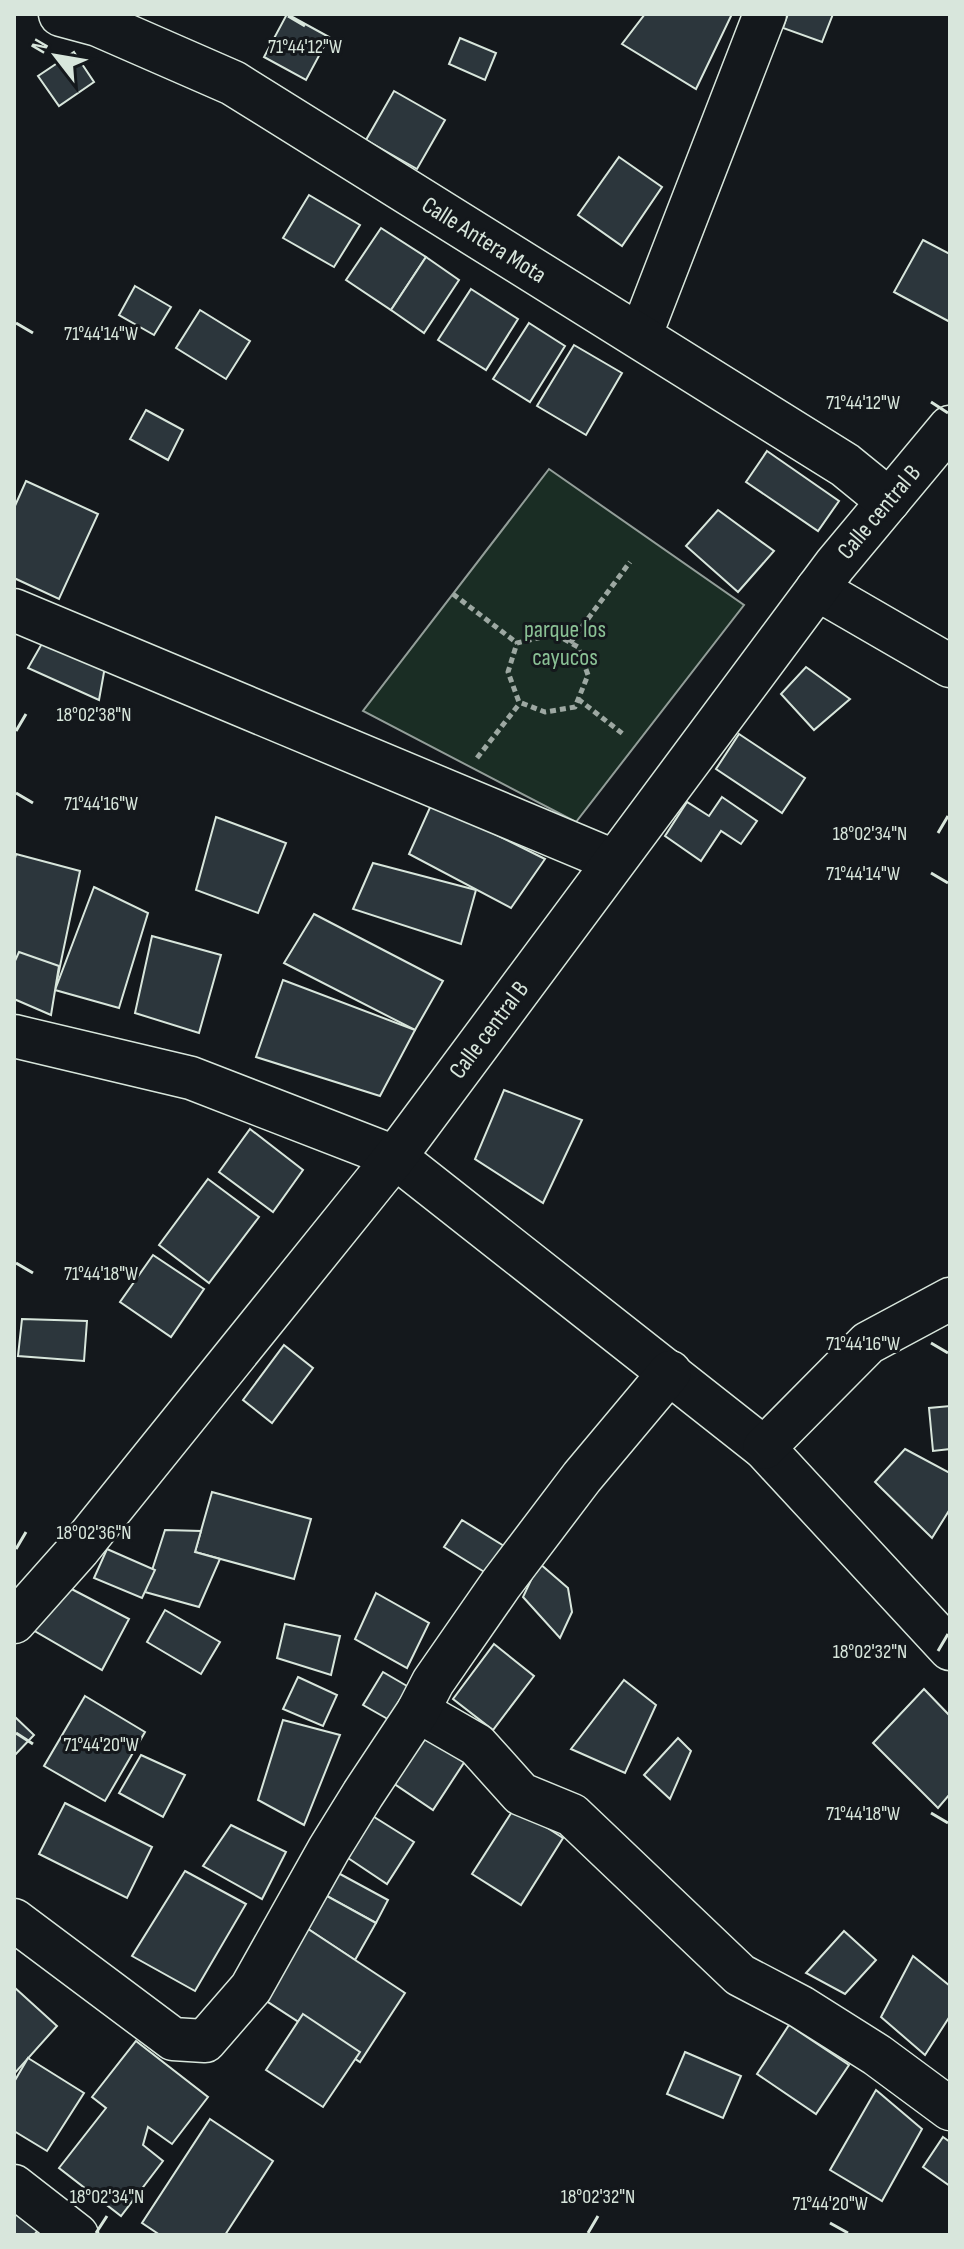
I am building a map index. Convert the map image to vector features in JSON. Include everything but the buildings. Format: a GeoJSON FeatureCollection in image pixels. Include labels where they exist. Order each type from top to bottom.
{"type":"FeatureCollection","features":[{"type":"Feature","properties":{"kind":"street"},"geometry":{"type":"LineString","coordinates":[[640,337],[765,14]]}},
{"type":"Feature","properties":{"kind":"street","name":"Calle Antera Mota"},"geometry":{"type":"LineString","coordinates":[[88,17],[233,83],[845,465],[888,500]]}},
{"type":"Feature","properties":{"kind":"street","name":"Calle central B"},"geometry":{"type":"LineString","coordinates":[[14,1622],[79,1549],[395,1157],[817,589],[950,427]]}},
{"type":"Feature","properties":{"kind":"street"},"geometry":{"type":"LineString","coordinates":[[817,589],[950,666]]}},
{"type":"Feature","properties":{"kind":"street"},"geometry":{"type":"LineString","coordinates":[[14,610],[614,861]]}},
{"type":"Feature","properties":{"kind":"street"},"geometry":{"type":"LineString","coordinates":[[14,1036],[191,1078],[395,1157],[764,1448],[950,1649]]}},
{"type":"Feature","properties":{"kind":"street"},"geometry":{"type":"LineString","coordinates":[[764,1448],[868,1343],[950,1299]]}},
{"type":"Feature","properties":{"kind":"street"},"geometry":{"type":"LineString","coordinates":[[14,1920],[173,2039],[205,2041],[251,1988],[329,1849],[418,1711],[433,1682],[501,1584],[582,1477],[670,1372]]}},
{"type":"Feature","properties":{"kind":"street"},"geometry":{"type":"LineString","coordinates":[[418,1711],[477,1745],[521,1794],[572,1815],[740,1975],[801,2007],[877,2055],[950,2109]]}},
{"type":"Feature","properties":{"kind":"street"},"geometry":{"type":"LineString","coordinates":[[14,2186],[77,2235]]}},
{"type":"Feature","properties":{"kind":"path"},"geometry":{"type":"LineString","coordinates":[[570,643],[630,562]]}},
{"type":"Feature","properties":{"kind":"path"},"geometry":{"type":"LineString","coordinates":[[453,594],[517,643]]}},
{"type":"Feature","properties":{"kind":"path"},"geometry":{"type":"LineString","coordinates":[[555,634],[578,647],[588,675],[575,707],[545,712],[521,702],[508,672],[517,643],[555,634]]}},
{"type":"Feature","properties":{"kind":"path"},"geometry":{"type":"LineString","coordinates":[[578,699],[623,734]]}},
{"type":"Feature","properties":{"kind":"path"},"geometry":{"type":"LineString","coordinates":[[470,767],[521,702]]}},
{"type":"Feature","properties":{"kind":"green space","name":"parque los cayucos"},"geometry":{"type":"Polygon","coordinates":[[[549,469],[744,605],[576,822],[363,711],[549,469]]]}}]}
